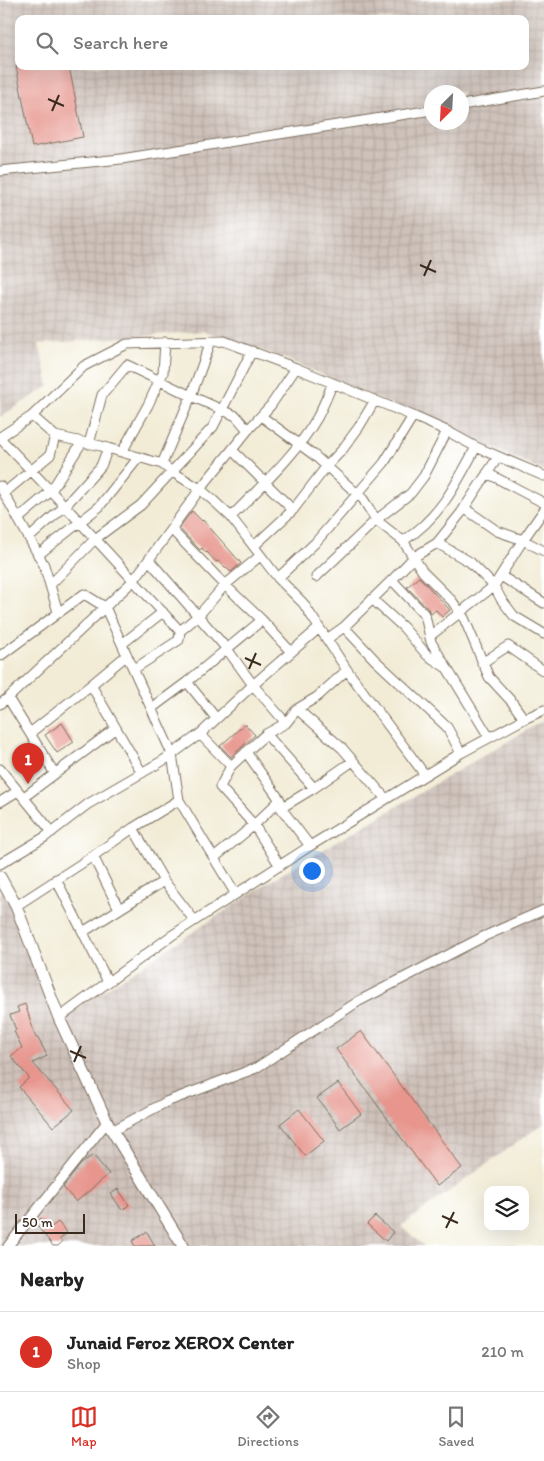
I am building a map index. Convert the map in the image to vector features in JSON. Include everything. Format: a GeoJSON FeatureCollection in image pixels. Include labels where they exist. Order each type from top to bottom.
{"type":"FeatureCollection","features":[{"type":"Feature","properties":{"kind":"main road"},"geometry":{"type":"LineString","coordinates":[[0,877],[16,906],[59,1018],[110,1127],[183,1246]]}},
{"type":"Feature","properties":{"kind":"street"},"geometry":{"type":"LineString","coordinates":[[469,104],[544,91]]}},
{"type":"Feature","properties":{"kind":"street"},"geometry":{"type":"LineString","coordinates":[[0,171],[121,159],[424,111]]}},
{"type":"Feature","properties":{"kind":"street"},"geometry":{"type":"LineString","coordinates":[[162,464],[191,396],[211,341]]}},
{"type":"Feature","properties":{"kind":"street"},"geometry":{"type":"LineString","coordinates":[[180,631],[32,470],[0,438],[32,416],[84,366],[127,344],[224,341],[413,416],[447,431],[476,447],[544,476]]}},
{"type":"Feature","properties":{"kind":"street"},"geometry":{"type":"LineString","coordinates":[[122,452],[163,373],[165,342]]}},
{"type":"Feature","properties":{"kind":"street"},"geometry":{"type":"LineString","coordinates":[[50,585],[95,539],[140,505],[213,427],[252,351]]}},
{"type":"Feature","properties":{"kind":"street"},"geometry":{"type":"LineString","coordinates":[[18,519],[51,491],[86,443],[102,395],[127,365],[236,416],[248,430]]}},
{"type":"Feature","properties":{"kind":"street"},"geometry":{"type":"LineString","coordinates":[[0,704],[134,580],[200,489],[248,430],[272,404],[296,368]]}},
{"type":"Feature","properties":{"kind":"street"},"geometry":{"type":"LineString","coordinates":[[231,517],[266,482],[299,444],[317,418],[333,383]]}},
{"type":"Feature","properties":{"kind":"street"},"geometry":{"type":"LineString","coordinates":[[254,546],[293,510],[326,467],[342,450],[359,427],[375,400]]}},
{"type":"Feature","properties":{"kind":"street"},"geometry":{"type":"LineString","coordinates":[[32,416],[55,436],[108,448],[162,464],[200,489],[231,517],[278,578],[303,603],[347,670],[425,775]]}},
{"type":"Feature","properties":{"kind":"street"},"geometry":{"type":"LineString","coordinates":[[261,416],[314,455],[363,499],[376,520],[403,540],[424,572],[461,613],[488,678],[512,702],[524,719]]}},
{"type":"Feature","properties":{"kind":"street"},"geometry":{"type":"LineString","coordinates":[[278,578],[315,543],[384,463],[413,416]]}},
{"type":"Feature","properties":{"kind":"street"},"geometry":{"type":"LineString","coordinates":[[316,577],[376,520],[411,492],[424,476],[447,431]]}},
{"type":"Feature","properties":{"kind":"street"},"geometry":{"type":"LineString","coordinates":[[55,436],[50,455],[32,470],[2,490],[44,564],[58,612]]}},
{"type":"Feature","properties":{"kind":"street"},"geometry":{"type":"LineString","coordinates":[[403,540],[413,534],[437,511],[454,489],[476,447]]}},
{"type":"Feature","properties":{"kind":"street"},"geometry":{"type":"LineString","coordinates":[[29,538],[65,506],[101,466],[108,448]]}},
{"type":"Feature","properties":{"kind":"street"},"geometry":{"type":"LineString","coordinates":[[232,450],[293,510]]}},
{"type":"Feature","properties":{"kind":"street"},"geometry":{"type":"LineString","coordinates":[[38,555],[99,506],[139,457]]}},
{"type":"Feature","properties":{"kind":"street"},"geometry":{"type":"LineString","coordinates":[[327,640],[344,627],[414,557],[437,543],[464,508],[498,457]]}},
{"type":"Feature","properties":{"kind":"street"},"geometry":{"type":"LineString","coordinates":[[486,473],[544,503]]}},
{"type":"Feature","properties":{"kind":"street"},"geometry":{"type":"LineString","coordinates":[[464,508],[496,531],[523,540],[544,551]]}},
{"type":"Feature","properties":{"kind":"street"},"geometry":{"type":"LineString","coordinates":[[430,636],[494,586],[544,510]]}},
{"type":"Feature","properties":{"kind":"street"},"geometry":{"type":"LineString","coordinates":[[171,529],[262,620],[291,652]]}},
{"type":"Feature","properties":{"kind":"street"},"geometry":{"type":"LineString","coordinates":[[437,543],[470,562],[494,586],[514,616],[544,634]]}},
{"type":"Feature","properties":{"kind":"street"},"geometry":{"type":"LineString","coordinates":[[134,669],[179,640],[180,631],[198,616],[225,585],[260,556]]}},
{"type":"Feature","properties":{"kind":"street"},"geometry":{"type":"LineString","coordinates":[[149,560],[227,649],[253,685],[286,723]]}},
{"type":"Feature","properties":{"kind":"street"},"geometry":{"type":"LineString","coordinates":[[501,576],[544,602]]}},
{"type":"Feature","properties":{"kind":"street"},"geometry":{"type":"LineString","coordinates":[[392,580],[426,615],[431,642],[489,737]]}},
{"type":"Feature","properties":{"kind":"street"},"geometry":{"type":"LineString","coordinates":[[0,656],[84,594],[106,606],[172,754],[179,800],[235,893]]}},
{"type":"Feature","properties":{"kind":"street"},"geometry":{"type":"LineString","coordinates":[[372,599],[403,627],[427,655],[450,671]]}},
{"type":"Feature","properties":{"kind":"street"},"geometry":{"type":"LineString","coordinates":[[122,644],[163,612]]}},
{"type":"Feature","properties":{"kind":"street"},"geometry":{"type":"LineString","coordinates":[[152,708],[187,682],[262,620]]}},
{"type":"Feature","properties":{"kind":"street"},"geometry":{"type":"LineString","coordinates":[[344,627],[375,660],[447,727],[461,753]]}},
{"type":"Feature","properties":{"kind":"street"},"geometry":{"type":"LineString","coordinates":[[0,864],[52,832],[88,804],[164,760],[200,734],[319,628]]}},
{"type":"Feature","properties":{"kind":"street"},"geometry":{"type":"LineString","coordinates":[[482,663],[508,646],[544,671]]}},
{"type":"Feature","properties":{"kind":"street"},"geometry":{"type":"LineString","coordinates":[[30,733],[91,686],[127,655]]}},
{"type":"Feature","properties":{"kind":"street"},"geometry":{"type":"LineString","coordinates":[[280,866],[254,826],[220,787],[232,766],[246,752],[266,734],[286,723],[298,709],[317,697],[347,670]]}},
{"type":"Feature","properties":{"kind":"street"},"geometry":{"type":"LineString","coordinates":[[187,682],[216,718]]}},
{"type":"Feature","properties":{"kind":"street"},"geometry":{"type":"LineString","coordinates":[[91,686],[142,773]]}},
{"type":"Feature","properties":{"kind":"street"},"geometry":{"type":"LineString","coordinates":[[8,698],[55,774]]}},
{"type":"Feature","properties":{"kind":"street"},"geometry":{"type":"LineString","coordinates":[[298,709],[342,748],[386,799]]}},
{"type":"Feature","properties":{"kind":"street"},"geometry":{"type":"LineString","coordinates":[[59,1018],[194,920],[235,893],[461,753],[544,710]]}},
{"type":"Feature","properties":{"kind":"street"},"geometry":{"type":"LineString","coordinates":[[0,802],[21,794],[55,774],[116,728]]}},
{"type":"Feature","properties":{"kind":"street"},"geometry":{"type":"LineString","coordinates":[[200,734],[232,766]]}},
{"type":"Feature","properties":{"kind":"street"},"geometry":{"type":"LineString","coordinates":[[266,734],[314,788]]}},
{"type":"Feature","properties":{"kind":"street"},"geometry":{"type":"LineString","coordinates":[[246,752],[310,846]]}},
{"type":"Feature","properties":{"kind":"street"},"geometry":{"type":"LineString","coordinates":[[214,858],[280,804],[314,788],[353,761]]}},
{"type":"Feature","properties":{"kind":"street"},"geometry":{"type":"LineString","coordinates":[[0,769],[52,832]]}},
{"type":"Feature","properties":{"kind":"street"},"geometry":{"type":"LineString","coordinates":[[16,906],[133,828],[179,800]]}},
{"type":"Feature","properties":{"kind":"street"},"geometry":{"type":"LineString","coordinates":[[133,828],[164,882],[194,920]]}},
{"type":"Feature","properties":{"kind":"street"},"geometry":{"type":"LineString","coordinates":[[93,856],[119,909]]}},
{"type":"Feature","properties":{"kind":"street"},"geometry":{"type":"LineString","coordinates":[[56,879],[108,982]]}},
{"type":"Feature","properties":{"kind":"street"},"geometry":{"type":"LineString","coordinates":[[83,932],[164,882]]}},
{"type":"Feature","properties":{"kind":"street"},"geometry":{"type":"LineString","coordinates":[[8,1246],[110,1127],[166,1102],[256,1068],[359,1001],[485,936],[544,910]]}},
{"type":"Feature","properties":{"kind":"shaded area"},"geometry":{"type":"Polygon","coordinates":[[[0,0],[544,0],[544,471],[283,358],[204,331],[39,344],[49,386],[0,417],[0,0]]]}},
{"type":"Feature","properties":{"kind":"shaded area"},"geometry":{"type":"Polygon","coordinates":[[[544,720],[544,1123],[401,1226],[424,1246],[0,1246],[0,888],[13,908],[56,1022],[275,878],[544,720]]]}},
{"type":"Feature","properties":{"kind":"building"},"geometry":{"type":"Polygon","coordinates":[[[17,70],[70,70],[83,137],[32,147],[17,70]]]}},
{"type":"Feature","properties":{"kind":"building"},"geometry":{"type":"Polygon","coordinates":[[[192,511],[203,520],[241,563],[231,572],[218,561],[216,562],[202,548],[200,550],[179,528],[192,511]]]}},
{"type":"Feature","properties":{"kind":"building"},"geometry":{"type":"Polygon","coordinates":[[[419,577],[450,610],[442,617],[436,610],[431,614],[407,587],[419,577]]]}},
{"type":"Feature","properties":{"kind":"building"},"geometry":{"type":"Polygon","coordinates":[[[62,723],[74,742],[57,753],[45,735],[62,723]]]}},
{"type":"Feature","properties":{"kind":"building"},"geometry":{"type":"Polygon","coordinates":[[[245,724],[255,735],[231,757],[220,746],[245,724]]]}},
{"type":"Feature","properties":{"kind":"building"},"geometry":{"type":"Polygon","coordinates":[[[25,1004],[36,1038],[38,1037],[47,1056],[33,1063],[74,1110],[53,1127],[19,1087],[29,1078],[11,1056],[22,1048],[14,1031],[16,1030],[10,1015],[19,1012],[17,1007],[25,1004]]]}},
{"type":"Feature","properties":{"kind":"building"},"geometry":{"type":"Polygon","coordinates":[[[361,1031],[462,1168],[437,1186],[336,1049],[361,1031]]]}},
{"type":"Feature","properties":{"kind":"building"},"geometry":{"type":"Polygon","coordinates":[[[338,1083],[361,1114],[340,1129],[317,1098],[338,1083]]]}},
{"type":"Feature","properties":{"kind":"building"},"geometry":{"type":"Polygon","coordinates":[[[299,1109],[324,1141],[305,1156],[280,1124],[299,1109]]]}},
{"type":"Feature","properties":{"kind":"building"},"geometry":{"type":"Polygon","coordinates":[[[93,1155],[109,1174],[76,1202],[63,1187],[81,1164],[93,1155]]]}},
{"type":"Feature","properties":{"kind":"building"},"geometry":{"type":"Polygon","coordinates":[[[118,1189],[129,1205],[122,1210],[111,1194],[118,1189]]]}},
{"type":"Feature","properties":{"kind":"building"},"geometry":{"type":"Polygon","coordinates":[[[375,1216],[393,1232],[386,1241],[367,1224],[375,1216]]]}},
{"type":"Feature","properties":{"kind":"building"},"geometry":{"type":"Polygon","coordinates":[[[41,1218],[50,1228],[58,1222],[67,1233],[60,1239],[62,1242],[58,1246],[53,1246],[35,1223],[41,1218]]]}},
{"type":"Feature","properties":{"kind":"building"},"geometry":{"type":"Polygon","coordinates":[[[147,1232],[155,1246],[135,1246],[132,1241],[147,1232]]]}},
{"type":"Feature","properties":{"kind":"place","name":"Junaid Feroz XEROX Center"},"geometry":{"type":"Point","coordinates":[28,784]}}]}
